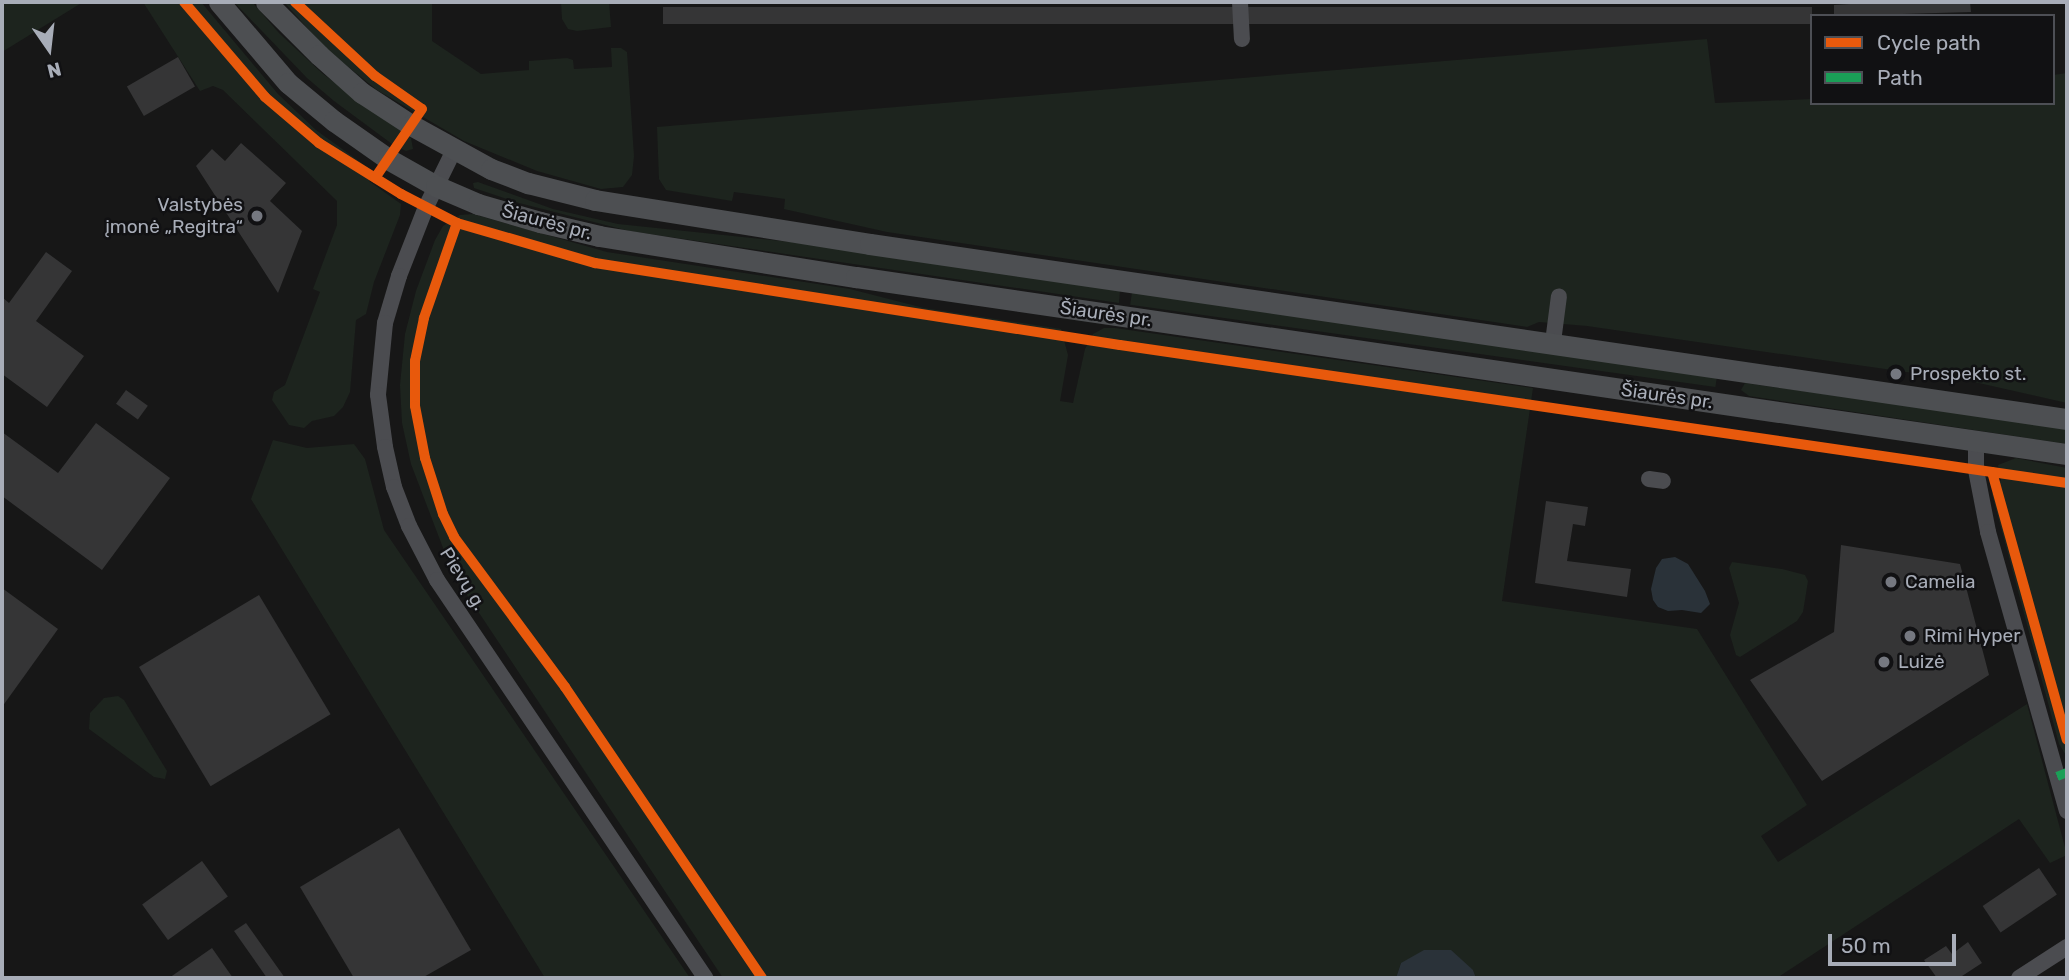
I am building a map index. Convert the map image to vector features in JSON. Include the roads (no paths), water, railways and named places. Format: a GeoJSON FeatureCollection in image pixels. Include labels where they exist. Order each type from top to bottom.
{"type":"FeatureCollection","features":[{"type":"Feature","properties":{"kind":"main road","name":"Šiaurės pr."},"geometry":{"type":"LineString","coordinates":[[219,2],[288,83],[377,152],[436,186],[490,207],[599,236],[2067,454]]}},
{"type":"Feature","properties":{"kind":"main road","name":"Šiaurės pr."},"geometry":{"type":"LineString","coordinates":[[266,2],[318,55],[362,93],[454,150],[528,183],[595,200],[870,244],[2067,419]]}},
{"type":"Feature","properties":{"kind":"main road"},"geometry":{"type":"LineString","coordinates":[[1741,407],[1733,398],[1731,387],[1736,378],[1746,372]]}},
{"type":"Feature","properties":{"kind":"street"},"geometry":{"type":"LineString","coordinates":[[1240,2],[1242,39]]}},
{"type":"Feature","properties":{"kind":"street","name":"Pievų g."},"geometry":{"type":"LineString","coordinates":[[454,150],[399,276],[381,346],[378,395],[394,487],[409,526],[437,580],[705,978]]}},
{"type":"Feature","properties":{"kind":"street"},"geometry":{"type":"LineString","coordinates":[[1553,342],[1559,296]]}},
{"type":"Feature","properties":{"kind":"street"},"geometry":{"type":"LineString","coordinates":[[1976,440],[1976,470],[1992,546],[2067,811]]}},
{"type":"Feature","properties":{"kind":"street"},"geometry":{"type":"LineString","coordinates":[[2019,978],[2067,947]]}},
{"type":"Feature","properties":{"kind":"place","name":"Valstybės įmonė „Regitra“"},"geometry":{"type":"Point","coordinates":[257,216]}},
{"type":"Feature","properties":{"kind":"place","name":"Prospekto st."},"geometry":{"type":"Point","coordinates":[1896,374]}},
{"type":"Feature","properties":{"kind":"place","name":"Camelia"},"geometry":{"type":"Point","coordinates":[1891,582]}},
{"type":"Feature","properties":{"kind":"place","name":"Rimi Hyper"},"geometry":{"type":"Point","coordinates":[1910,636]}},
{"type":"Feature","properties":{"kind":"place","name":"Luizė"},"geometry":{"type":"Point","coordinates":[1884,662]}}]}
